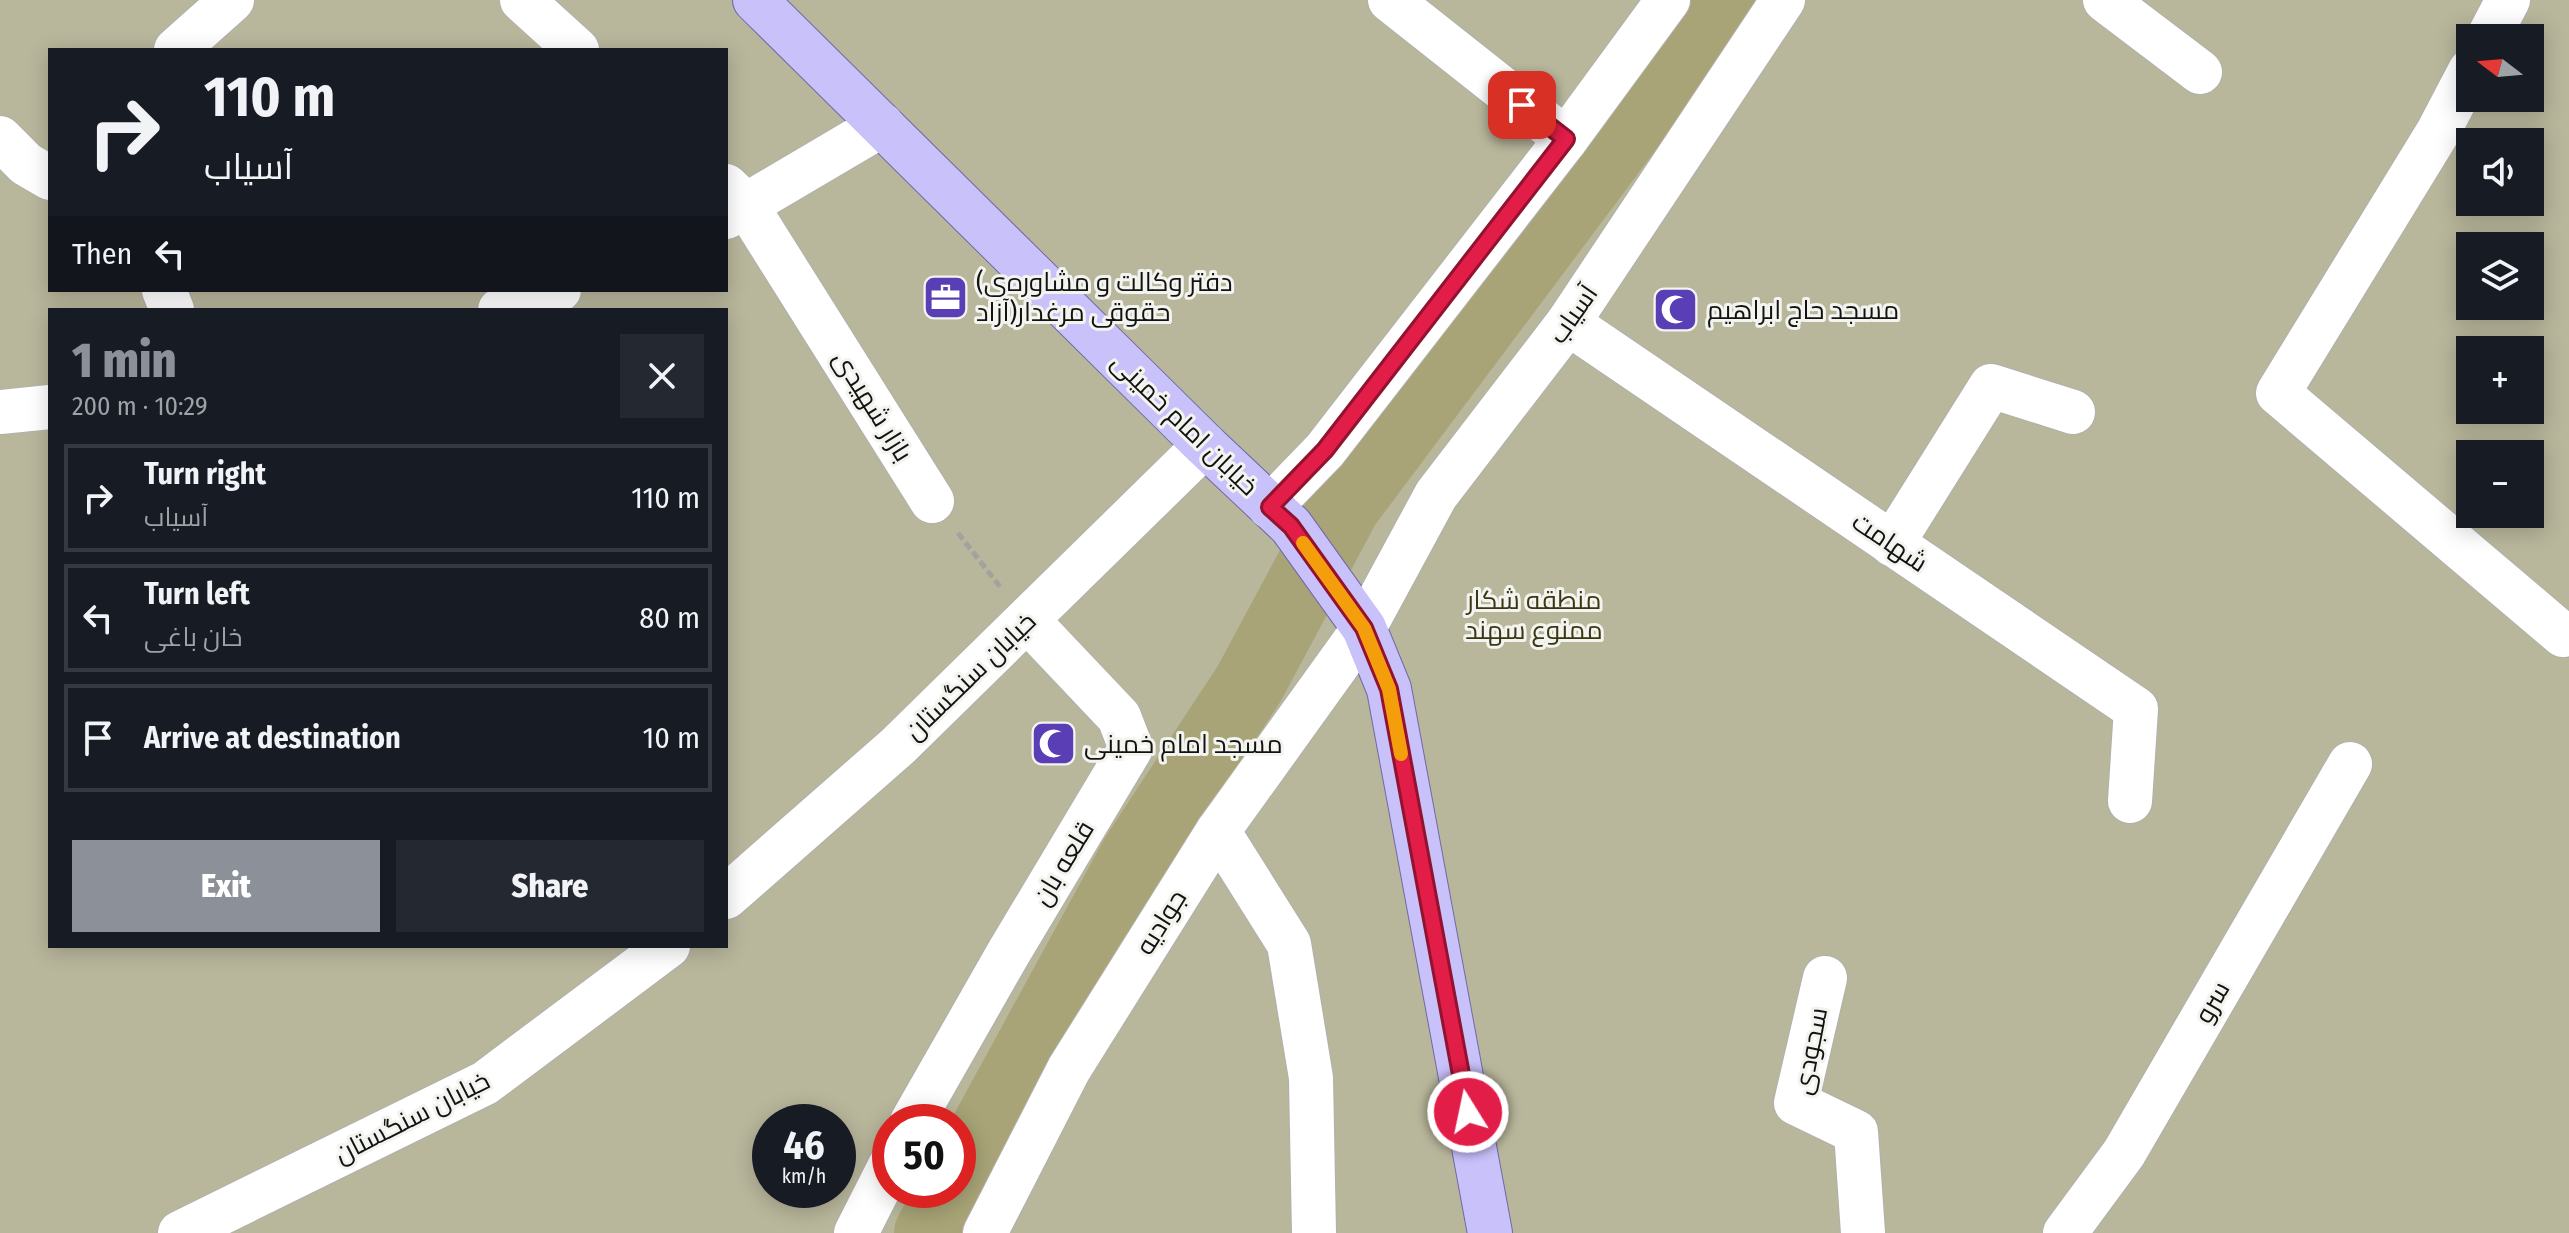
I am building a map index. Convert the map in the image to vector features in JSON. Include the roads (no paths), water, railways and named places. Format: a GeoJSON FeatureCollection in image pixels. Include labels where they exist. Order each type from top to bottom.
{"type":"FeatureCollection","features":[{"type":"Feature","properties":{"kind":"main road","name":"خیابان امام خمینی"},"geometry":{"type":"LineString","coordinates":[[755,0],[1281,517],[1364,628],[1389,689],[1490,1233]]}},
{"type":"Feature","properties":{"kind":"street"},"geometry":{"type":"LineString","coordinates":[[178,48],[232,0]]}},
{"type":"Feature","properties":{"kind":"street"},"geometry":{"type":"LineString","coordinates":[[522,0],[575,48]]}},
{"type":"Feature","properties":{"kind":"street"},"geometry":{"type":"LineString","coordinates":[[1390,0],[1566,139]]}},
{"type":"Feature","properties":{"kind":"street"},"geometry":{"type":"LineString","coordinates":[[1281,517],[1325,450],[1566,139],[1668,0]]}},
{"type":"Feature","properties":{"kind":"street","name":"آسیاب"},"geometry":{"type":"LineString","coordinates":[[1364,628],[1436,495],[1568,323],[1783,0]]}},
{"type":"Feature","properties":{"kind":"street"},"geometry":{"type":"LineString","coordinates":[[2105,0],[2200,72]]}},
{"type":"Feature","properties":{"kind":"street"},"geometry":{"type":"LineString","coordinates":[[2495,24],[2508,0]]}},
{"type":"Feature","properties":{"kind":"street"},"geometry":{"type":"LineString","coordinates":[[2456,98],[2278,393],[2563,635]]}},
{"type":"Feature","properties":{"kind":"street"},"geometry":{"type":"LineString","coordinates":[[733,203],[882,125]]}},
{"type":"Feature","properties":{"kind":"street"},"geometry":{"type":"LineString","coordinates":[[0,138],[26,164],[48,177]]}},
{"type":"Feature","properties":{"kind":"street","name":"بازار شهیدی"},"geometry":{"type":"LineString","coordinates":[[733,203],[932,501]]}},
{"type":"Feature","properties":{"kind":"street"},"geometry":{"type":"LineString","coordinates":[[506,308],[553,292]]}},
{"type":"Feature","properties":{"kind":"street","name":"شهامت"},"geometry":{"type":"LineString","coordinates":[[1568,323],[2136,709],[2130,801]]}},
{"type":"Feature","properties":{"kind":"street"},"geometry":{"type":"LineString","coordinates":[[1892,544],[1991,386],[2073,412]]}},
{"type":"Feature","properties":{"kind":"street"},"geometry":{"type":"LineString","coordinates":[[0,412],[48,407]]}},
{"type":"Feature","properties":{"kind":"street","name":"خیابان سنگستان"},"geometry":{"type":"LineString","coordinates":[[728,895],[898,746],[1205,445]]}},
{"type":"Feature","properties":{"kind":"street","name":"قلعه بان"},"geometry":{"type":"LineString","coordinates":[[922,1104],[1131,748],[1119,717],[1027,620]]}},
{"type":"Feature","properties":{"kind":"street","name":"جوادیه"},"geometry":{"type":"LineString","coordinates":[[985,1233],[1069,1069],[1218,831],[1364,628]]}},
{"type":"Feature","properties":{"kind":"street","name":"سرو"},"geometry":{"type":"LineString","coordinates":[[2065,1233],[2124,1153],[2350,764]]}},
{"type":"Feature","properties":{"kind":"street"},"geometry":{"type":"LineString","coordinates":[[1218,831],[1289,944],[1311,1078],[1314,1233]]}},
{"type":"Feature","properties":{"kind":"street","name":"خیابان سنگستان"},"geometry":{"type":"LineString","coordinates":[[180,1233],[485,1083],[665,948]]}},
{"type":"Feature","properties":{"kind":"street","name":"سجودی"},"geometry":{"type":"LineString","coordinates":[[1825,978],[1796,1103],[1856,1132],[1863,1233]]}},
{"type":"Feature","properties":{"kind":"street"},"geometry":{"type":"LineString","coordinates":[[856,1233],[872,1201]]}},
{"type":"Feature","properties":{"kind":"waterway"},"geometry":{"type":"LineString","coordinates":[[976,1149],[1136,856],[1249,684],[1345,505],[1723,0]]}},
{"type":"Feature","properties":{"kind":"waterway"},"geometry":{"type":"LineString","coordinates":[[930,1233],[943,1208]]}},
{"type":"Feature","properties":{"kind":"place","name":"(دفتر وکالت و مشاوره‌ی حقوقی مرغدار(آزاد"},"geometry":{"type":"Point","coordinates":[945,297]}},
{"type":"Feature","properties":{"kind":"place","name":"مسجد حاج ابراهیم"},"geometry":{"type":"Point","coordinates":[1676,310]}},
{"type":"Feature","properties":{"kind":"place","name":"مسجد امام خمینی"},"geometry":{"type":"Point","coordinates":[1053,744]}},
{"type":"Feature","properties":{"kind":"park label","name":"منطقه شکار ممنوع سهند"},"geometry":{"type":"Point","coordinates":[1534,615]}}]}
